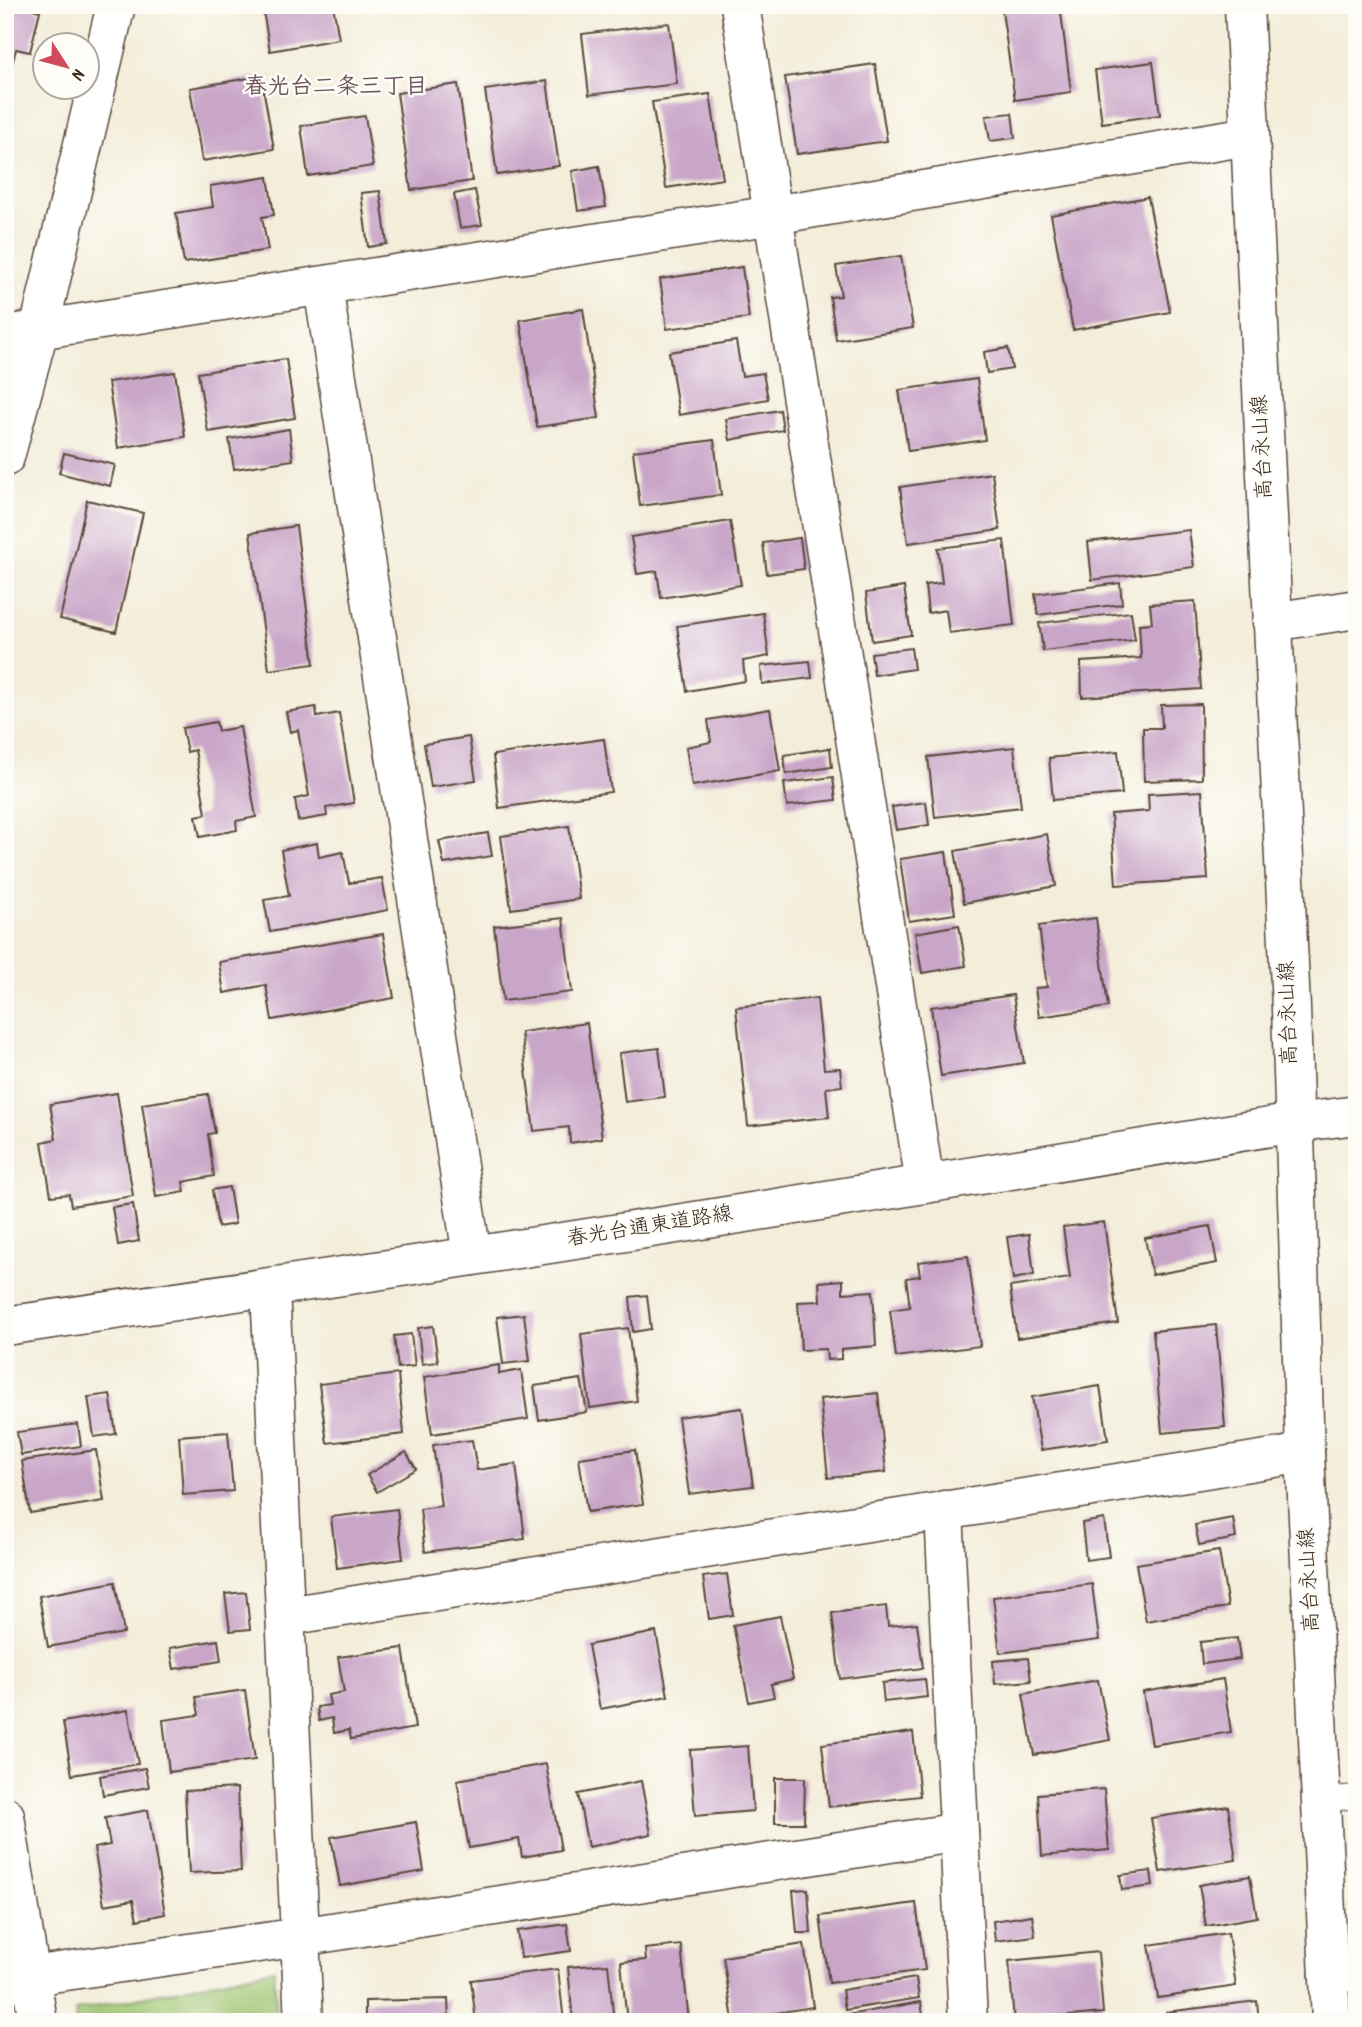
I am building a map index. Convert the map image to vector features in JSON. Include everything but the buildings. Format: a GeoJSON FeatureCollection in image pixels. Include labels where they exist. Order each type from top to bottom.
{"type":"FeatureCollection","features":[{"type":"Feature","properties":{"kind":"street"},"geometry":{"type":"LineString","coordinates":[[5,457],[22,333],[116,5]]}},
{"type":"Feature","properties":{"kind":"street"},"geometry":{"type":"LineString","coordinates":[[740,5],[925,1184]]}},
{"type":"Feature","properties":{"kind":"street","name":"高台永山線"},"geometry":{"type":"LineString","coordinates":[[1244,5],[1290,994],[1305,1452],[1339,1799],[1343,1973],[1331,2022]]}},
{"type":"Feature","properties":{"kind":"street"},"geometry":{"type":"LineString","coordinates":[[22,333],[773,215],[1249,136]]}},
{"type":"Feature","properties":{"kind":"street"},"geometry":{"type":"LineString","coordinates":[[323,286],[472,1256]]}},
{"type":"Feature","properties":{"kind":"street"},"geometry":{"type":"LineString","coordinates":[[1272,622],[1357,609]]}},
{"type":"Feature","properties":{"kind":"street","name":"春光台通東道路線"},"geometry":{"type":"LineString","coordinates":[[5,1326],[270,1288],[1357,1115]]}},
{"type":"Feature","properties":{"kind":"street"},"geometry":{"type":"LineString","coordinates":[[270,1288],[304,2022]]}},
{"type":"Feature","properties":{"kind":"street"},"geometry":{"type":"LineString","coordinates":[[287,1616],[1305,1452]]}},
{"type":"Feature","properties":{"kind":"street"},"geometry":{"type":"LineString","coordinates":[[944,1510],[968,2022]]}},
{"type":"Feature","properties":{"kind":"street"},"geometry":{"type":"LineString","coordinates":[[5,1816],[38,2022]]}},
{"type":"Feature","properties":{"kind":"street"},"geometry":{"type":"LineString","coordinates":[[31,1976],[300,1937],[959,1832]]}},
{"type":"Feature","properties":{"kind":"green space"},"geometry":{"type":"Polygon","coordinates":[[[274,1969],[277,2022],[76,2022],[75,2011],[274,1969]]]}},
{"type":"Feature","properties":{"kind":"district","name":"春光台二条三丁目"},"geometry":{"type":"Point","coordinates":[336,88]}}]}
